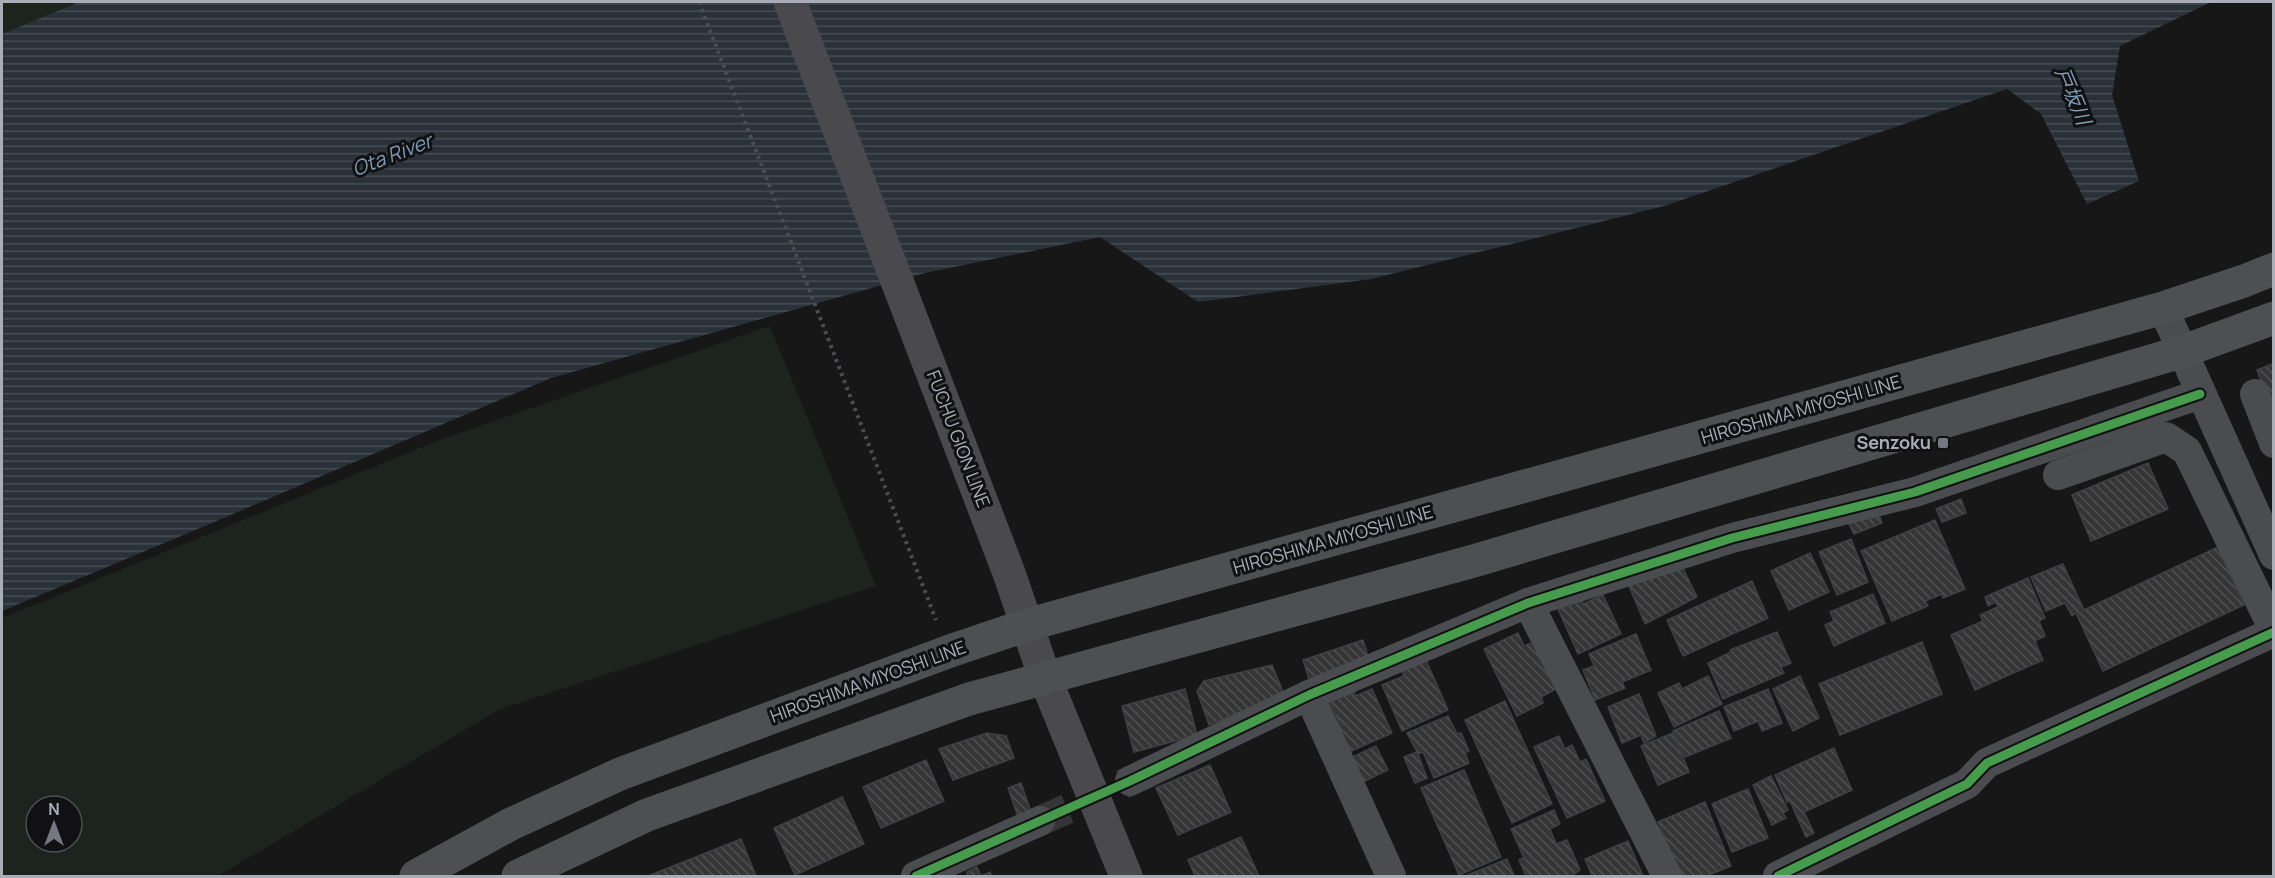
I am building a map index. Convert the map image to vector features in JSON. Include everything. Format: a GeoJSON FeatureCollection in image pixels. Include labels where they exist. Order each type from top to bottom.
{"type":"FeatureCollection","features":[{"type":"Feature","properties":{"kind":"main road","name":"FUCHU GION LINE"},"geometry":{"type":"LineString","coordinates":[[790,2],[1009,573],[1045,678],[1126,876]]}},
{"type":"Feature","properties":{"kind":"main road","name":"HIROSHIMA MIYOSHI LINE"},"geometry":{"type":"LineString","coordinates":[[416,876],[511,824],[620,774],[950,651],[1027,625],[2163,308],[2274,269]]}},
{"type":"Feature","properties":{"kind":"main road"},"geometry":{"type":"LineString","coordinates":[[518,876],[647,815],[969,699],[1470,562],[2181,352],[2274,318]]}},
{"type":"Feature","properties":{"kind":"street"},"geometry":{"type":"LineString","coordinates":[[2163,308],[2274,555]]}},
{"type":"Feature","properties":{"kind":"street"},"geometry":{"type":"LineString","coordinates":[[1130,781],[1309,695],[1528,603],[1732,538],[1915,492],[2200,394]]}},
{"type":"Feature","properties":{"kind":"street"},"geometry":{"type":"LineString","coordinates":[[2255,394],[2274,443]]}},
{"type":"Feature","properties":{"kind":"street"},"geometry":{"type":"LineString","coordinates":[[1778,876],[1967,784],[1987,764],[2274,631],[2187,451],[2166,437],[2058,475]]}},
{"type":"Feature","properties":{"kind":"street"},"geometry":{"type":"LineString","coordinates":[[1528,603],[1667,876]]}},
{"type":"Feature","properties":{"kind":"street"},"geometry":{"type":"LineString","coordinates":[[1309,695],[1391,876]]}},
{"type":"Feature","properties":{"kind":"street"},"geometry":{"type":"LineString","coordinates":[[916,876],[1040,821]]}},
{"type":"Feature","properties":{"kind":"path"},"geometry":{"type":"LineString","coordinates":[[699,2],[936,621]]}},
{"type":"Feature","properties":{"kind":"shaded area"},"geometry":{"type":"Polygon","coordinates":[[[2,2],[79,2],[2,34],[2,2]]]}},
{"type":"Feature","properties":{"kind":"shaded area"},"geometry":{"type":"Polygon","coordinates":[[[770,326],[876,586],[500,709],[218,876],[2,876],[2,618],[442,439],[770,326]]]}},
{"type":"Feature","properties":{"kind":"water"},"geometry":{"type":"Polygon","coordinates":[[[79,2],[2211,2],[2120,46],[2112,95],[2139,181],[2087,204],[2041,114],[2007,89],[1664,206],[1371,279],[1198,302],[1100,237],[925,273],[551,378],[2,611],[2,34],[79,2]]]}},
{"type":"Feature","properties":{"kind":"building"},"geometry":{"type":"Polygon","coordinates":[[[2274,363],[2274,396],[2267,398],[2257,370],[2274,363]]]}},
{"type":"Feature","properties":{"kind":"building"},"geometry":{"type":"Polygon","coordinates":[[[2148,463],[2168,509],[2091,541],[2072,495],[2148,463]]]}},
{"type":"Feature","properties":{"kind":"building"},"geometry":{"type":"Polygon","coordinates":[[[1961,499],[1966,513],[1942,522],[1936,509],[1961,499]]]}},
{"type":"Feature","properties":{"kind":"building"},"geometry":{"type":"Polygon","coordinates":[[[1878,512],[1882,523],[1854,534],[1849,524],[1878,512]]]}},
{"type":"Feature","properties":{"kind":"building"},"geometry":{"type":"Polygon","coordinates":[[[1935,520],[1965,589],[1943,598],[1942,594],[1925,601],[1928,606],[1892,621],[1861,551],[1935,520]]]}},
{"type":"Feature","properties":{"kind":"building"},"geometry":{"type":"Polygon","coordinates":[[[1851,539],[1868,582],[1837,595],[1819,552],[1851,539]]]}},
{"type":"Feature","properties":{"kind":"building"},"geometry":{"type":"Polygon","coordinates":[[[2218,547],[2244,605],[2103,671],[2076,613],[2072,616],[2065,603],[2046,611],[2031,577],[2063,564],[2084,610],[2218,547]]]}},
{"type":"Feature","properties":{"kind":"building"},"geometry":{"type":"Polygon","coordinates":[[[1810,553],[1829,592],[1789,610],[1771,571],[1810,553]]]}},
{"type":"Feature","properties":{"kind":"building"},"geometry":{"type":"Polygon","coordinates":[[[1681,564],[1697,597],[1645,624],[1629,586],[1681,564]]]}},
{"type":"Feature","properties":{"kind":"building"},"geometry":{"type":"Polygon","coordinates":[[[2028,578],[2045,618],[2039,621],[2045,636],[2035,641],[2043,660],[1975,690],[1951,635],[1983,621],[1980,615],[1998,607],[1996,602],[1988,606],[1985,597],[2028,578]]]}},
{"type":"Feature","properties":{"kind":"building"},"geometry":{"type":"Polygon","coordinates":[[[1752,581],[1768,618],[1683,656],[1667,620],[1752,581]]]}},
{"type":"Feature","properties":{"kind":"building"},"geometry":{"type":"Polygon","coordinates":[[[1873,594],[1885,623],[1834,646],[1825,625],[1834,621],[1830,612],[1873,594]]]}},
{"type":"Feature","properties":{"kind":"building"},"geometry":{"type":"Polygon","coordinates":[[[1603,595],[1621,634],[1578,654],[1558,609],[1581,599],[1583,604],[1603,595]]]}},
{"type":"Feature","properties":{"kind":"building"},"geometry":{"type":"Polygon","coordinates":[[[1777,632],[1791,663],[1781,667],[1784,673],[1723,699],[1708,663],[1731,652],[1730,650],[1777,632]]]}},
{"type":"Feature","properties":{"kind":"building"},"geometry":{"type":"Polygon","coordinates":[[[1518,633],[1524,646],[1535,641],[1558,688],[1541,697],[1543,703],[1517,716],[1484,649],[1518,633]]]}},
{"type":"Feature","properties":{"kind":"building"},"geometry":{"type":"Polygon","coordinates":[[[1636,634],[1651,670],[1622,682],[1625,688],[1595,700],[1583,670],[1594,666],[1589,654],[1636,634]]]}},
{"type":"Feature","properties":{"kind":"building"},"geometry":{"type":"Polygon","coordinates":[[[1363,640],[1369,660],[1311,685],[1303,660],[1363,640]]]}},
{"type":"Feature","properties":{"kind":"building"},"geometry":{"type":"Polygon","coordinates":[[[1922,642],[1942,694],[1840,735],[1819,684],[1922,642]]]}},
{"type":"Feature","properties":{"kind":"building"},"geometry":{"type":"Polygon","coordinates":[[[1425,658],[1448,710],[1402,731],[1382,685],[1404,676],[1401,669],[1425,658]]]}},
{"type":"Feature","properties":{"kind":"building"},"geometry":{"type":"Polygon","coordinates":[[[1272,665],[1284,694],[1209,725],[1197,691],[1204,681],[1272,665]]]}},
{"type":"Feature","properties":{"kind":"building"},"geometry":{"type":"Polygon","coordinates":[[[1708,676],[1722,704],[1674,727],[1658,693],[1679,683],[1682,689],[1708,676]]]}},
{"type":"Feature","properties":{"kind":"building"},"geometry":{"type":"Polygon","coordinates":[[[1800,676],[1819,718],[1793,731],[1773,689],[1800,676]]]}},
{"type":"Feature","properties":{"kind":"building"},"geometry":{"type":"Polygon","coordinates":[[[1185,689],[1197,735],[1134,752],[1122,706],[1185,689]]]}},
{"type":"Feature","properties":{"kind":"building"},"geometry":{"type":"Polygon","coordinates":[[[1372,689],[1392,733],[1351,751],[1338,729],[1341,727],[1330,702],[1354,692],[1356,696],[1372,689]]]}},
{"type":"Feature","properties":{"kind":"building"},"geometry":{"type":"Polygon","coordinates":[[[1768,689],[1782,723],[1762,731],[1758,721],[1734,731],[1724,707],[1768,689]]]}},
{"type":"Feature","properties":{"kind":"building"},"geometry":{"type":"Polygon","coordinates":[[[1639,694],[1656,736],[1644,743],[1641,735],[1622,743],[1608,707],[1639,694]]]}},
{"type":"Feature","properties":{"kind":"building"},"geometry":{"type":"Polygon","coordinates":[[[1505,701],[1552,804],[1512,823],[1465,720],[1505,701]]]}},
{"type":"Feature","properties":{"kind":"building"},"geometry":{"type":"Polygon","coordinates":[[[1719,711],[1731,738],[1685,757],[1673,731],[1719,711]]]}},
{"type":"Feature","properties":{"kind":"building"},"geometry":{"type":"Polygon","coordinates":[[[1448,716],[1457,734],[1461,733],[1469,751],[1465,753],[1469,763],[1434,778],[1423,752],[1418,754],[1427,778],[1415,783],[1404,757],[1417,752],[1407,733],[1448,716]]]}},
{"type":"Feature","properties":{"kind":"building"},"geometry":{"type":"Polygon","coordinates":[[[987,733],[1006,736],[1014,758],[953,780],[939,749],[987,733]]]}},
{"type":"Feature","properties":{"kind":"building"},"geometry":{"type":"Polygon","coordinates":[[[1673,733],[1689,772],[1658,785],[1641,746],[1673,733]]]}},
{"type":"Feature","properties":{"kind":"building"},"geometry":{"type":"Polygon","coordinates":[[[1559,736],[1565,749],[1572,745],[1580,762],[1586,759],[1605,801],[1567,818],[1534,747],[1559,736]]]}},
{"type":"Feature","properties":{"kind":"building"},"geometry":{"type":"Polygon","coordinates":[[[1376,746],[1388,770],[1361,783],[1350,758],[1376,746]]]}},
{"type":"Feature","properties":{"kind":"building"},"geometry":{"type":"Polygon","coordinates":[[[1834,748],[1852,790],[1804,812],[1814,833],[1806,837],[1775,775],[1834,748]]]}},
{"type":"Feature","properties":{"kind":"building"},"geometry":{"type":"Polygon","coordinates":[[[926,760],[944,801],[881,828],[863,787],[926,760]]]}},
{"type":"Feature","properties":{"kind":"building"},"geometry":{"type":"Polygon","coordinates":[[[1210,765],[1231,812],[1178,835],[1156,788],[1210,765]]]}},
{"type":"Feature","properties":{"kind":"building"},"geometry":{"type":"Polygon","coordinates":[[[1464,770],[1501,857],[1459,875],[1421,788],[1464,770]]]}},
{"type":"Feature","properties":{"kind":"building"},"geometry":{"type":"Polygon","coordinates":[[[1771,776],[1788,810],[1783,813],[1786,818],[1772,825],[1753,785],[1771,776]]]}},
{"type":"Feature","properties":{"kind":"building"},"geometry":{"type":"Polygon","coordinates":[[[1021,783],[1031,812],[1018,817],[1008,788],[1021,783]]]}},
{"type":"Feature","properties":{"kind":"building"},"geometry":{"type":"Polygon","coordinates":[[[1748,789],[1768,838],[1732,852],[1712,804],[1748,789]]]}},
{"type":"Feature","properties":{"kind":"building"},"geometry":{"type":"Polygon","coordinates":[[[842,797],[864,844],[795,875],[774,828],[842,797]]]}},
{"type":"Feature","properties":{"kind":"building"},"geometry":{"type":"Polygon","coordinates":[[[1705,802],[1731,866],[1706,876],[1681,876],[1658,822],[1705,802]]]}},
{"type":"Feature","properties":{"kind":"building"},"geometry":{"type":"Polygon","coordinates":[[[1554,810],[1560,824],[1550,829],[1556,844],[1567,840],[1580,870],[1571,876],[1526,876],[1519,860],[1524,858],[1511,829],[1554,810]]]}},
{"type":"Feature","properties":{"kind":"building"},"geometry":{"type":"Polygon","coordinates":[[[1241,837],[1259,876],[1195,876],[1188,860],[1241,837]]]}},
{"type":"Feature","properties":{"kind":"building"},"geometry":{"type":"Polygon","coordinates":[[[741,839],[756,876],[648,876],[741,839]]]}},
{"type":"Feature","properties":{"kind":"building"},"geometry":{"type":"Polygon","coordinates":[[[1628,841],[1643,876],[1592,876],[1585,859],[1628,841]]]}},
{"type":"Feature","properties":{"kind":"building"},"geometry":{"type":"Polygon","coordinates":[[[1507,859],[1514,876],[1465,876],[1507,859]]]}},
{"type":"Feature","properties":{"kind":"building"},"geometry":{"type":"Polygon","coordinates":[[[977,867],[981,876],[967,876],[967,872],[977,867]]]}},
{"type":"Feature","properties":{"kind":"tunnel"},"geometry":{"type":"LineString","coordinates":[[1040,821],[1130,781]]}},
{"type":"Feature","properties":{"kind":"cycle path"},"geometry":{"type":"LineString","coordinates":[[916,876],[1130,781],[1309,695],[1528,603],[1732,538],[1915,492],[2200,394]]}},
{"type":"Feature","properties":{"kind":"cycle path"},"geometry":{"type":"LineString","coordinates":[[1778,876],[1967,784],[1987,763],[2274,632]]}},
{"type":"Feature","properties":{"kind":"place","name":"Senzoku"},"geometry":{"type":"Point","coordinates":[1943,443]}},
{"type":"Feature","properties":{"kind":"water label","name":"戸坂川"},"geometry":{"type":"Point","coordinates":[2073,96]}},
{"type":"Feature","properties":{"kind":"water label","name":"Ota River"},"geometry":{"type":"Point","coordinates":[392,155]}}]}
